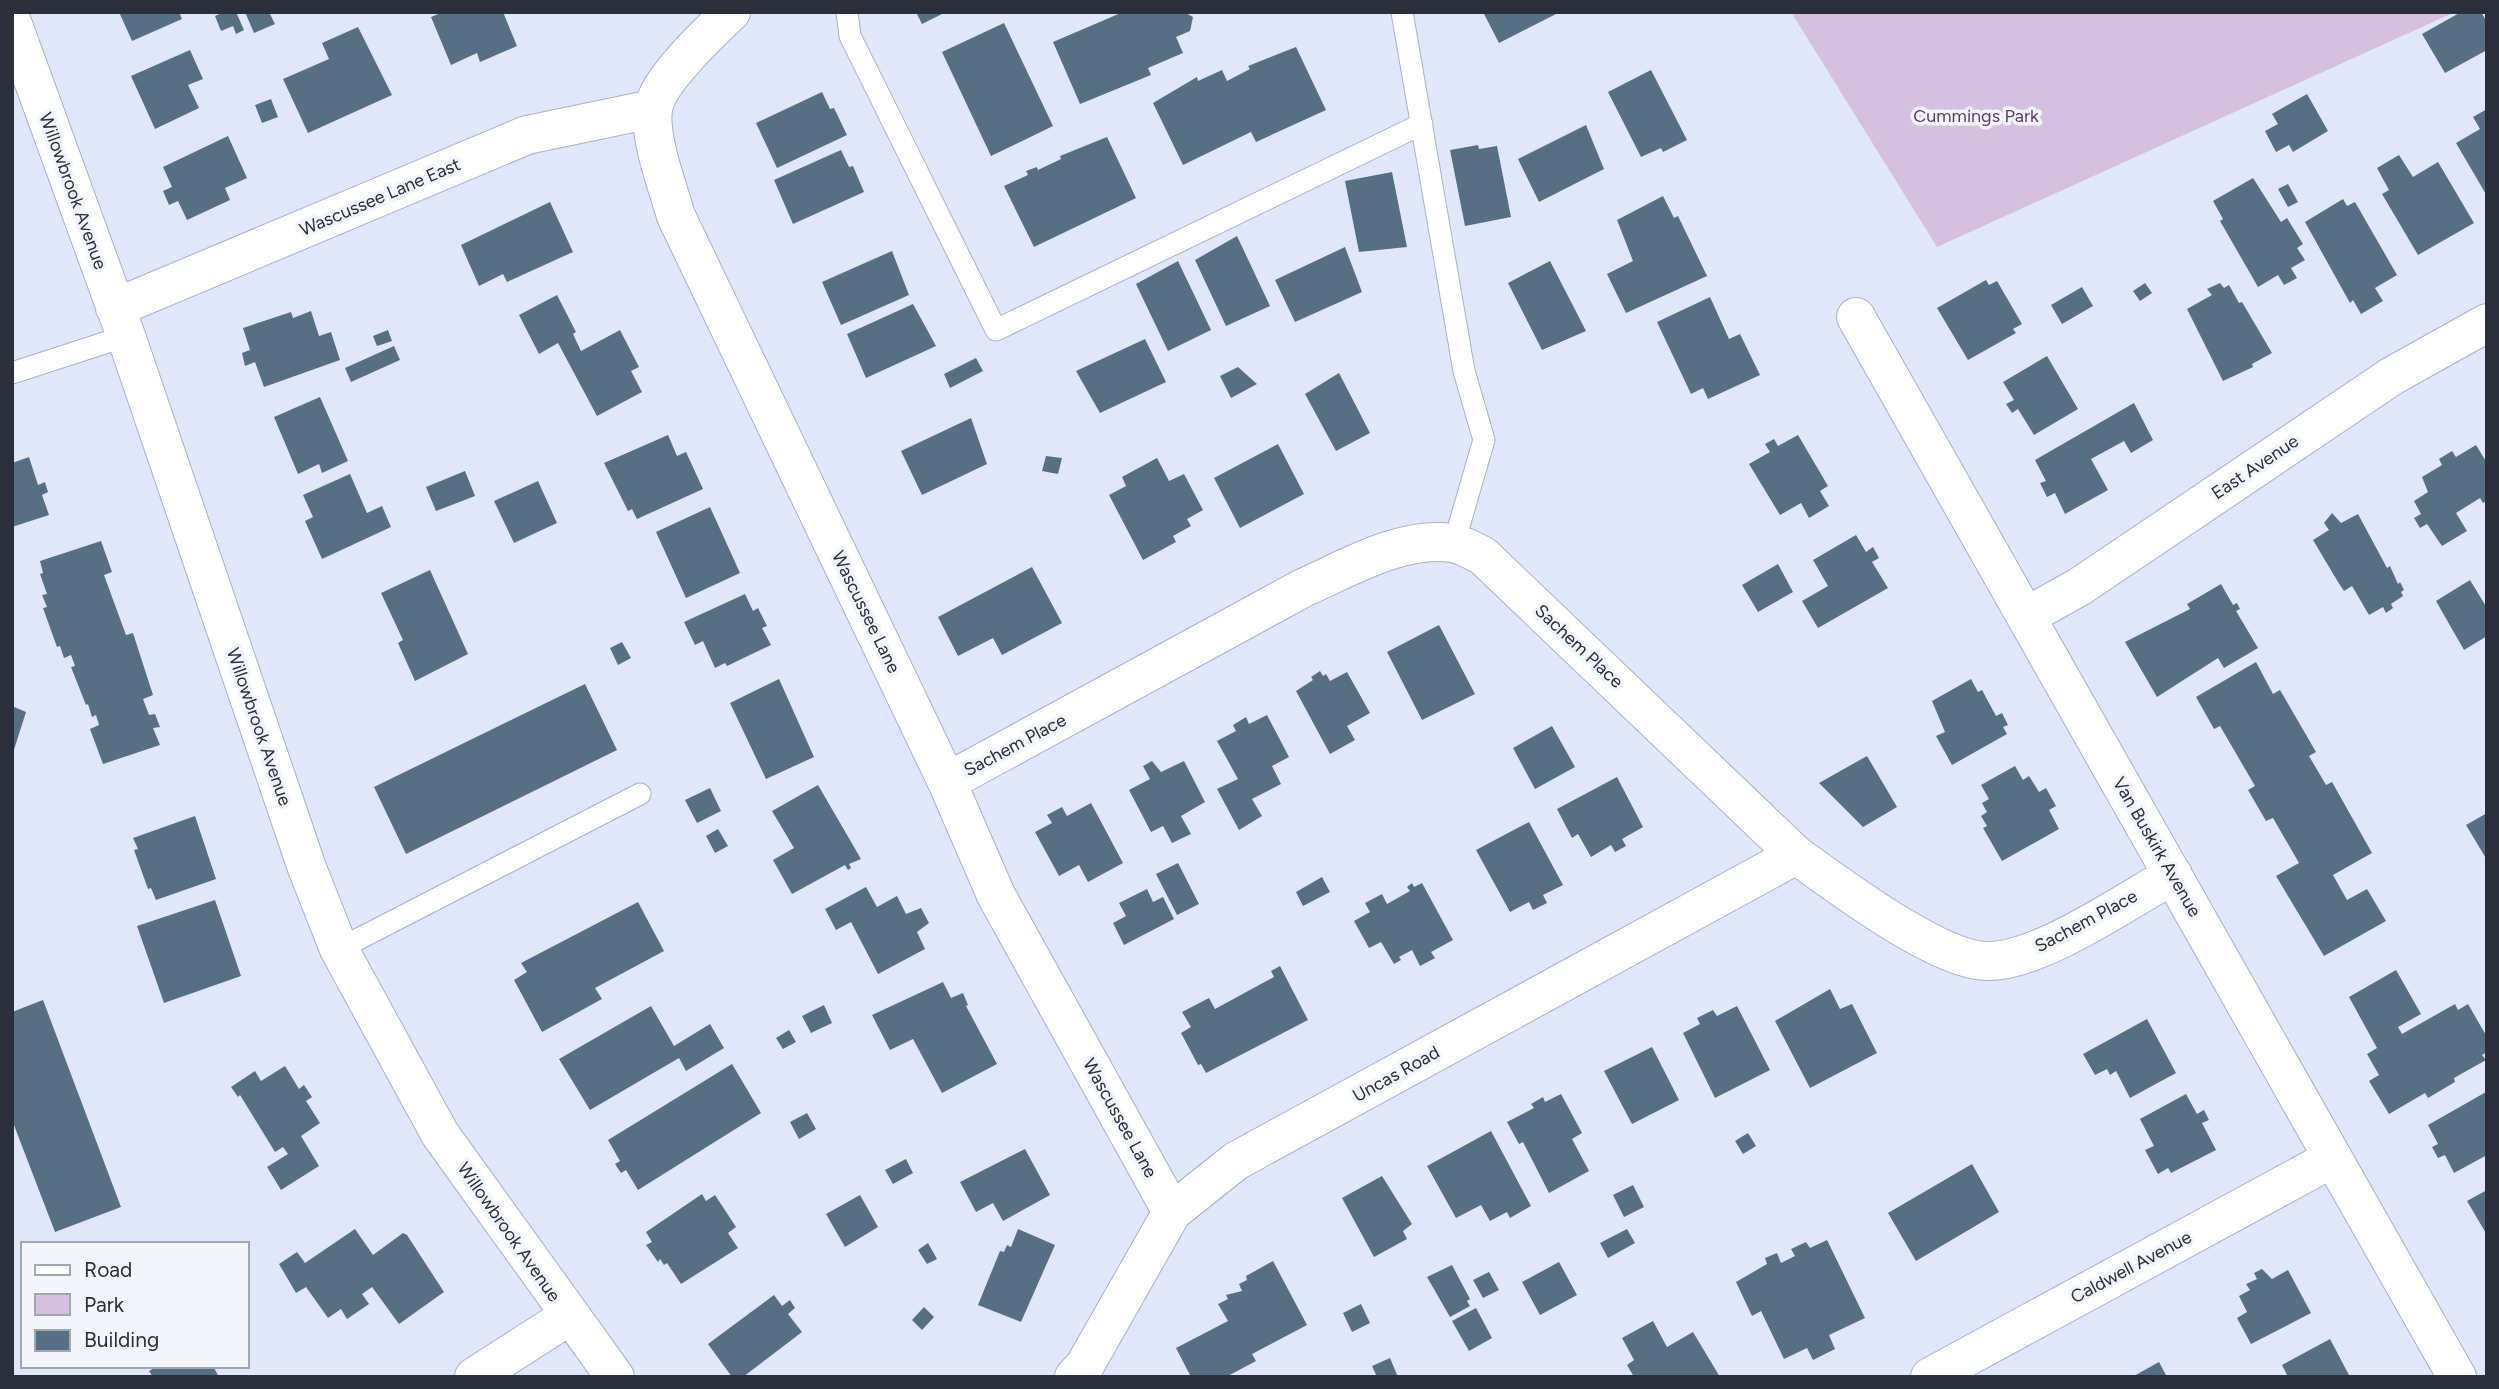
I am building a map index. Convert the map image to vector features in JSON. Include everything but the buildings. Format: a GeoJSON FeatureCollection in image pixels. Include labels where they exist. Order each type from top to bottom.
{"type":"FeatureCollection","features":[{"type":"Feature","properties":{"kind":"street"},"geometry":{"type":"LineString","coordinates":[[652,108],[686,57],[731,12]]}},
{"type":"Feature","properties":{"kind":"street","name":"Willowbrook Avenue"},"geometry":{"type":"LineString","coordinates":[[12,22],[121,322],[307,868],[339,949],[440,1134],[615,1377]]}},
{"type":"Feature","properties":{"kind":"street","name":"Wascussee Lane East"},"geometry":{"type":"LineString","coordinates":[[121,322],[527,135],[652,108]]}},
{"type":"Feature","properties":{"kind":"street","name":"Wascussee Lane"},"geometry":{"type":"LineString","coordinates":[[652,108],[658,156],[676,216],[947,782],[996,895],[1172,1212]]}},
{"type":"Feature","properties":{"kind":"street","name":"Van Buskirk Avenue"},"geometry":{"type":"LineString","coordinates":[[1856,317],[2457,1377]]}},
{"type":"Feature","properties":{"kind":"street","name":"East Avenue"},"geometry":{"type":"LineString","coordinates":[[2026,616],[2079,587],[2392,376],[2487,323]]}},
{"type":"Feature","properties":{"kind":"street","name":"Sachem Place"},"geometry":{"type":"LineString","coordinates":[[947,782],[1303,588],[1362,561],[1422,542],[1454,543],[1482,555],[1796,855],[1854,897],[1943,950],[1986,961],[2010,958],[2048,945],[2173,875]]}},
{"type":"Feature","properties":{"kind":"street","name":"Uncas Road"},"geometry":{"type":"LineString","coordinates":[[1074,1377],[1085,1366],[1172,1212],[1236,1161],[1796,855]]}},
{"type":"Feature","properties":{"kind":"street","name":"Caldwell Avenue"},"geometry":{"type":"LineString","coordinates":[[1930,1377],[2333,1158]]}},
{"type":"Feature","properties":{"kind":"street"},"geometry":{"type":"LineString","coordinates":[[474,1377],[569,1315]]}},
{"type":"Feature","properties":{"kind":"lane"},"geometry":{"type":"LineString","coordinates":[[847,12],[850,36],[996,330],[1422,124]]}},
{"type":"Feature","properties":{"kind":"lane"},"geometry":{"type":"LineString","coordinates":[[1402,12],[1464,371],[1484,440],[1454,543]]}},
{"type":"Feature","properties":{"kind":"lane"},"geometry":{"type":"LineString","coordinates":[[12,373],[121,322]]}},
{"type":"Feature","properties":{"kind":"lane"},"geometry":{"type":"LineString","coordinates":[[339,949],[640,794]]}},
{"type":"Feature","properties":{"kind":"green space","name":"Cummings Park"},"geometry":{"type":"Polygon","coordinates":[[[1791,12],[2455,12],[1937,247],[1791,12]]]}}]}
